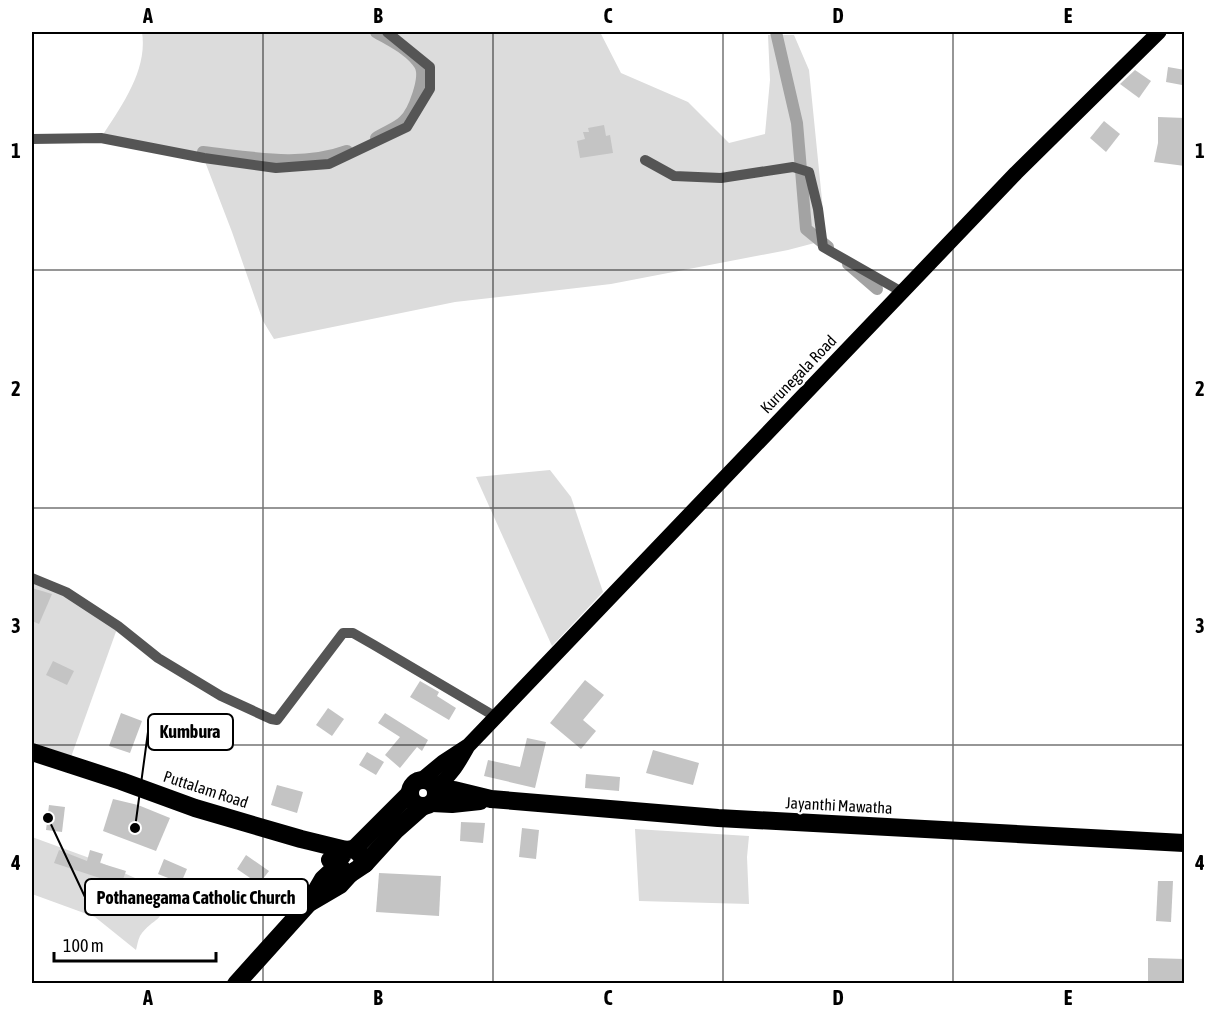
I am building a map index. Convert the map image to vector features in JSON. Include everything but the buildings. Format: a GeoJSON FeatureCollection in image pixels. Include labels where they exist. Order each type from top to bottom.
{"type":"FeatureCollection","features":[{"type":"Feature","properties":{"kind":"highway","name":"Puttalam Road"},"geometry":{"type":"LineString","coordinates":[[32,752],[195,808],[301,839],[350,860]]}},
{"type":"Feature","properties":{"kind":"highway","name":"Jayanthi Mawatha"},"geometry":{"type":"LineString","coordinates":[[426,794],[452,804],[491,799],[740,819],[1185,843]]}},
{"type":"Feature","properties":{"kind":"highway"},"geometry":{"type":"LineString","coordinates":[[236,984],[309,903],[340,885],[350,860],[396,830],[426,794]]}},
{"type":"Feature","properties":{"kind":"main road","name":"Kurunegala Road"},"geometry":{"type":"LineString","coordinates":[[426,794],[443,762],[468,746],[1016,172],[1160,32]]}},
{"type":"Feature","properties":{"kind":"street"},"geometry":{"type":"LineString","coordinates":[[32,139],[101,138],[204,158],[276,168],[329,164],[407,127],[430,89],[430,67],[387,32]]}},
{"type":"Feature","properties":{"kind":"street"},"geometry":{"type":"LineString","coordinates":[[645,160],[674,176],[721,178],[793,167],[809,172],[818,209],[823,246],[902,292]]}},
{"type":"Feature","properties":{"kind":"street"},"geometry":{"type":"LineString","coordinates":[[32,578],[66,592],[118,626],[158,658],[221,696],[271,719],[277,720],[343,633],[353,633],[496,717]]}},
{"type":"Feature","properties":{"kind":"shaded area"},"geometry":{"type":"Polygon","coordinates":[[[142,32],[600,32],[621,73],[688,102],[729,143],[765,134],[770,80],[768,35],[794,35],[809,70],[826,240],[788,250],[611,284],[455,302],[274,339],[263,321],[204,159],[101,138],[124,101],[137,74],[143,46],[142,32]]]}},
{"type":"Feature","properties":{"kind":"shaded area"},"geometry":{"type":"Polygon","coordinates":[[[550,470],[571,497],[603,592],[552,646],[476,477],[550,470]]]}},
{"type":"Feature","properties":{"kind":"shaded area"},"geometry":{"type":"Polygon","coordinates":[[[32,578],[118,626],[71,757],[32,744],[32,578]]]}},
{"type":"Feature","properties":{"kind":"shaded area"},"geometry":{"type":"Polygon","coordinates":[[[635,829],[749,836],[747,857],[749,904],[639,901],[635,829]]]}},
{"type":"Feature","properties":{"kind":"shaded area"},"geometry":{"type":"Polygon","coordinates":[[[32,837],[95,860],[164,891],[161,914],[140,936],[136,950],[95,917],[32,894],[32,837]]]}},
{"type":"Feature","properties":{"kind":"waterway"},"geometry":{"type":"LineString","coordinates":[[376,32],[400,46],[416,60],[422,70],[422,78],[408,117],[398,126],[376,138]]}},
{"type":"Feature","properties":{"kind":"waterway"},"geometry":{"type":"LineString","coordinates":[[776,32],[797,123],[806,229],[828,247]]}},
{"type":"Feature","properties":{"kind":"waterway"},"geometry":{"type":"LineString","coordinates":[[203,152],[294,160],[330,156],[347,151]]}},
{"type":"Feature","properties":{"kind":"waterway"},"geometry":{"type":"LineString","coordinates":[[848,264],[877,289]]}},
{"type":"Feature","properties":{"kind":"place","name":"Pothanegama Catholic Church"},"geometry":{"type":"Point","coordinates":[48,818]}},
{"type":"Feature","properties":{"kind":"place","name":"Kumbura"},"geometry":{"type":"Point","coordinates":[135,828]}}]}
